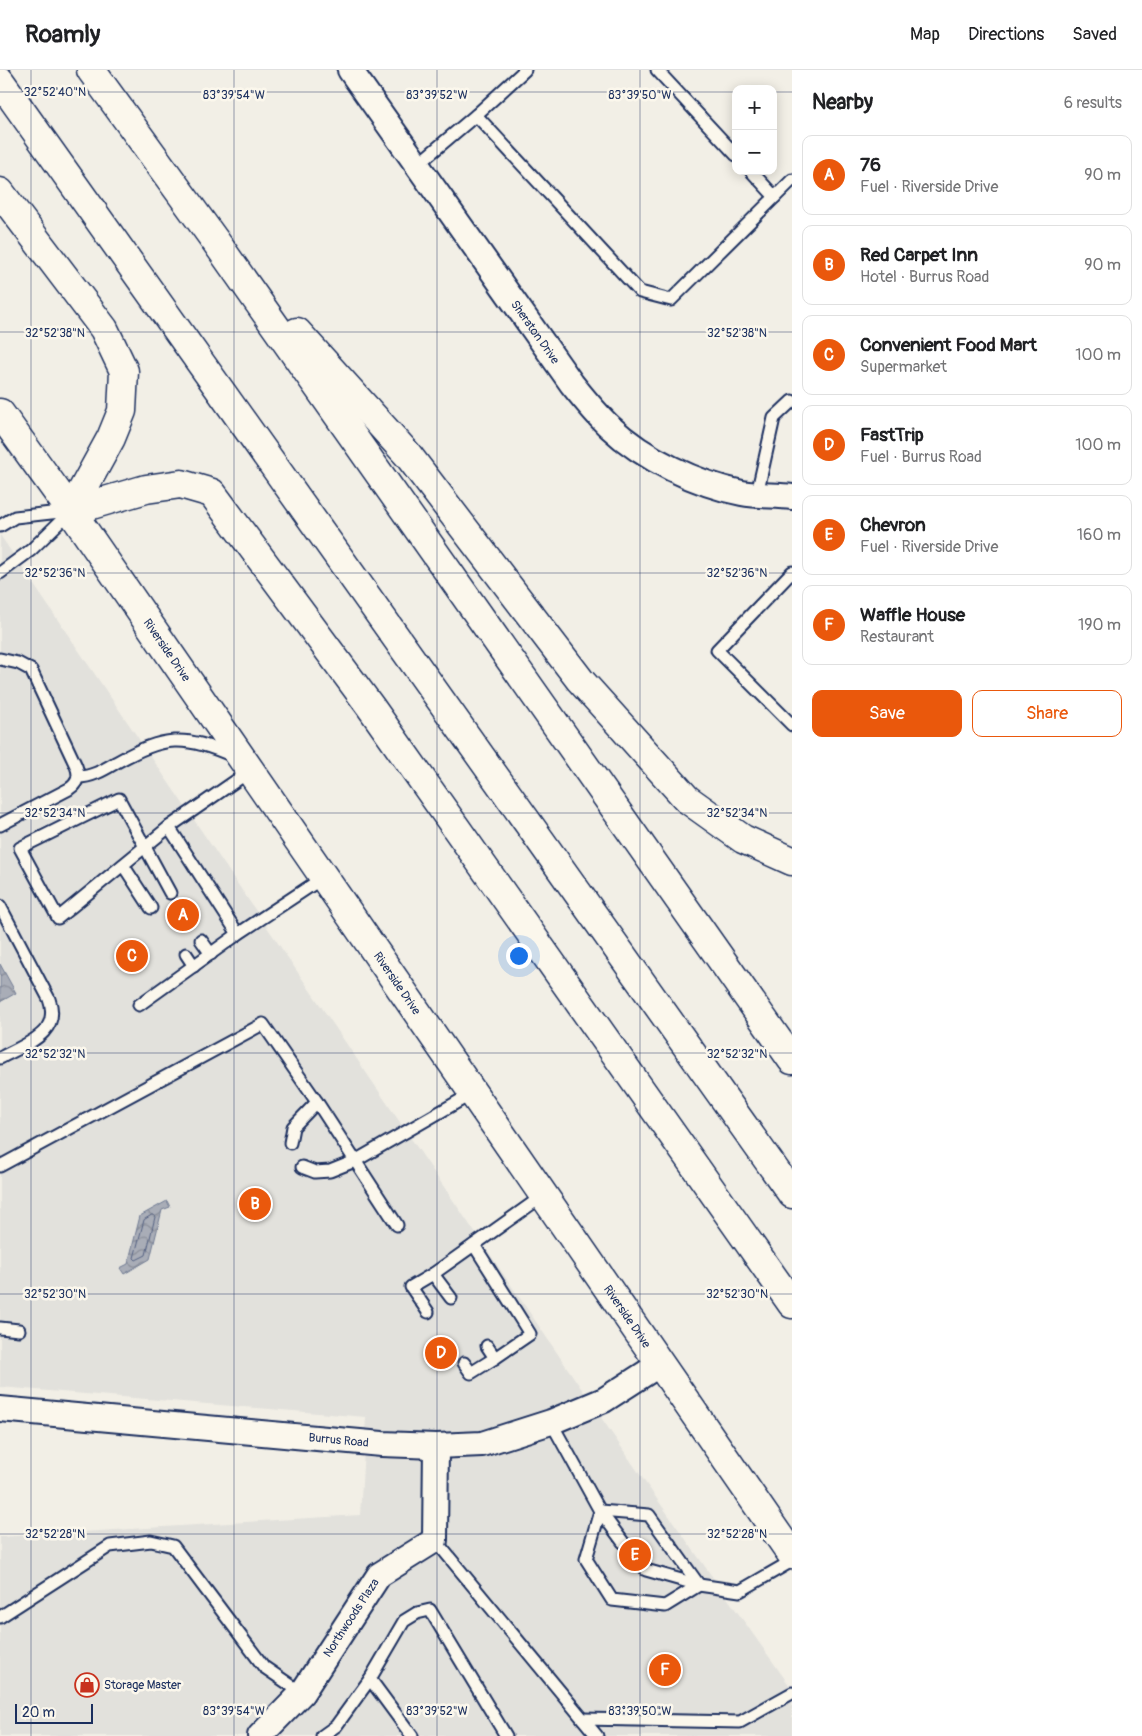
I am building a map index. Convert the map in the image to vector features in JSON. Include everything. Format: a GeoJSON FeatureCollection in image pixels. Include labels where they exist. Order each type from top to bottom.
{"type":"FeatureCollection","features":[{"type":"Feature","properties":{"kind":"main road"},"geometry":{"type":"LineString","coordinates":[[91,70],[216,242],[792,1060]]}},
{"type":"Feature","properties":{"kind":"main road"},"geometry":{"type":"LineString","coordinates":[[0,81],[792,1194]]}},
{"type":"Feature","properties":{"kind":"main road"},"geometry":{"type":"LineString","coordinates":[[0,192],[104,330],[124,371],[122,411],[111,438],[71,511]]}},
{"type":"Feature","properties":{"kind":"main road"},"geometry":{"type":"LineString","coordinates":[[216,242],[408,455],[580,680],[687,799],[743,839],[792,860]]}},
{"type":"Feature","properties":{"kind":"main road","name":"Riverside Drive"},"geometry":{"type":"LineString","coordinates":[[0,413],[71,511],[792,1556]]}},
{"type":"Feature","properties":{"kind":"main road"},"geometry":{"type":"LineString","coordinates":[[71,511],[146,489],[181,484],[212,493],[370,706],[792,1304]]}},
{"type":"Feature","properties":{"kind":"street","name":"Sheraton Drive"},"geometry":{"type":"LineString","coordinates":[[350,70],[572,384],[609,427],[630,444],[660,463],[706,483],[743,493],[792,497]]}},
{"type":"Feature","properties":{"kind":"street","name":"Burrus Road"},"geometry":{"type":"LineString","coordinates":[[0,1409],[382,1444],[436,1446],[482,1444],[551,1422],[604,1400],[660,1364]]}},
{"type":"Feature","properties":{"kind":"street"},"geometry":{"type":"LineString","coordinates":[[435,1540],[436,1446]]}},
{"type":"Feature","properties":{"kind":"street","name":"Northwoods Plaza"},"geometry":{"type":"LineString","coordinates":[[260,1736],[302,1693],[379,1575],[435,1540]]}},
{"type":"Feature","properties":{"kind":"lane"},"geometry":{"type":"LineString","coordinates":[[418,165],[525,70]]}},
{"type":"Feature","properties":{"kind":"lane"},"geometry":{"type":"LineString","coordinates":[[657,70],[732,151]]}},
{"type":"Feature","properties":{"kind":"lane"},"geometry":{"type":"LineString","coordinates":[[476,115],[640,292],[671,300],[792,180]]}},
{"type":"Feature","properties":{"kind":"lane"},"geometry":{"type":"LineString","coordinates":[[755,175],[775,197]]}},
{"type":"Feature","properties":{"kind":"lane"},"geometry":{"type":"LineString","coordinates":[[756,494],[774,418],[792,402]]}},
{"type":"Feature","properties":{"kind":"lane"},"geometry":{"type":"LineString","coordinates":[[0,526],[14,517],[71,511]]}},
{"type":"Feature","properties":{"kind":"lane"},"geometry":{"type":"LineString","coordinates":[[0,573],[31,550],[71,511]]}},
{"type":"Feature","properties":{"kind":"lane"},"geometry":{"type":"LineString","coordinates":[[792,572],[717,650],[792,725]]}},
{"type":"Feature","properties":{"kind":"lane"},"geometry":{"type":"LineString","coordinates":[[0,659],[18,663],[31,670],[76,766],[78,777],[77,782],[69,789],[0,825]]}},
{"type":"Feature","properties":{"kind":"lane"},"geometry":{"type":"LineString","coordinates":[[78,777],[97,773],[145,748],[172,740],[204,745],[246,765],[169,827],[144,848],[58,918],[20,848],[118,799],[144,848],[170,893]]}},
{"type":"Feature","properties":{"kind":"lane"},"geometry":{"type":"LineString","coordinates":[[169,827],[238,934]]}},
{"type":"Feature","properties":{"kind":"lane"},"geometry":{"type":"LineString","coordinates":[[123,865],[151,908]]}},
{"type":"Feature","properties":{"kind":"lane"},"geometry":{"type":"LineString","coordinates":[[139,1006],[238,934],[324,877]]}},
{"type":"Feature","properties":{"kind":"lane"},"geometry":{"type":"LineString","coordinates":[[0,906],[49,998],[52,1015],[50,1024],[43,1033],[0,1058]]}},
{"type":"Feature","properties":{"kind":"lane"},"geometry":{"type":"LineString","coordinates":[[201,940],[211,954]]}},
{"type":"Feature","properties":{"kind":"lane"},"geometry":{"type":"LineString","coordinates":[[186,954],[194,966]]}},
{"type":"Feature","properties":{"kind":"lane"},"geometry":{"type":"LineString","coordinates":[[0,1166],[264,1024],[397,1225]]}},
{"type":"Feature","properties":{"kind":"lane"},"geometry":{"type":"LineString","coordinates":[[302,1167],[314,1172],[330,1171],[355,1161],[473,1093]]}},
{"type":"Feature","properties":{"kind":"lane"},"geometry":{"type":"LineString","coordinates":[[290,1143],[293,1127],[317,1102]]}},
{"type":"Feature","properties":{"kind":"lane"},"geometry":{"type":"LineString","coordinates":[[428,1312],[411,1287],[474,1246],[544,1195]]}},
{"type":"Feature","properties":{"kind":"lane"},"geometry":{"type":"LineString","coordinates":[[464,1363],[472,1373],[530,1334],[474,1246]]}},
{"type":"Feature","properties":{"kind":"lane"},"geometry":{"type":"LineString","coordinates":[[433,1274],[451,1298]]}},
{"type":"Feature","properties":{"kind":"lane"},"geometry":{"type":"LineString","coordinates":[[0,1328],[19,1330]]}},
{"type":"Feature","properties":{"kind":"lane"},"geometry":{"type":"LineString","coordinates":[[487,1346],[495,1358]]}},
{"type":"Feature","properties":{"kind":"lane"},"geometry":{"type":"LineString","coordinates":[[551,1422],[600,1512],[623,1542]]}},
{"type":"Feature","properties":{"kind":"lane"},"geometry":{"type":"LineString","coordinates":[[600,1512],[586,1559],[612,1600],[665,1606],[699,1586]]}},
{"type":"Feature","properties":{"kind":"lane"},"geometry":{"type":"LineString","coordinates":[[600,1512],[649,1515],[699,1586]]}},
{"type":"Feature","properties":{"kind":"lane"},"geometry":{"type":"LineString","coordinates":[[435,1540],[597,1736]]}},
{"type":"Feature","properties":{"kind":"lane"},"geometry":{"type":"LineString","coordinates":[[0,1617],[110,1546],[151,1541],[173,1546],[264,1667],[302,1693]]}},
{"type":"Feature","properties":{"kind":"lane"},"geometry":{"type":"LineString","coordinates":[[646,1570],[699,1586],[740,1591],[792,1560]]}},
{"type":"Feature","properties":{"kind":"lane"},"geometry":{"type":"LineString","coordinates":[[322,1736],[336,1726],[370,1679],[404,1621],[418,1613],[430,1610],[506,1736]]}},
{"type":"Feature","properties":{"kind":"lane"},"geometry":{"type":"LineString","coordinates":[[370,1679],[412,1736]]}},
{"type":"Feature","properties":{"kind":"lane"},"geometry":{"type":"LineString","coordinates":[[583,1719],[740,1722],[792,1693]]}},
{"type":"Feature","properties":{"kind":"shaded area"},"geometry":{"type":"Polygon","coordinates":[[[0,535],[647,1485],[792,1689],[792,1736],[0,1736],[0,1537],[360,1515],[366,1417],[0,1387],[0,535]]]}},
{"type":"Feature","properties":{"kind":"water"},"geometry":{"type":"Polygon","coordinates":[[[0,964],[16,993],[0,1002],[0,964]]]}},
{"type":"Feature","properties":{"kind":"water"},"geometry":{"type":"Polygon","coordinates":[[[167,1201],[170,1207],[162,1210],[150,1259],[124,1274],[120,1268],[128,1264],[140,1216],[167,1201]]]}},
{"type":"Feature","properties":{"kind":"place","name":"76"},"geometry":{"type":"Point","coordinates":[183,915]}},
{"type":"Feature","properties":{"kind":"place","name":"Convenient Food Mart"},"geometry":{"type":"Point","coordinates":[132,956]}},
{"type":"Feature","properties":{"kind":"place","name":"Red Carpet Inn"},"geometry":{"type":"Point","coordinates":[255,1204]}},
{"type":"Feature","properties":{"kind":"place","name":"FastTrip"},"geometry":{"type":"Point","coordinates":[441,1353]}},
{"type":"Feature","properties":{"kind":"place","name":"Chevron"},"geometry":{"type":"Point","coordinates":[635,1555]}},
{"type":"Feature","properties":{"kind":"place","name":"Waffle House"},"geometry":{"type":"Point","coordinates":[665,1670]}},
{"type":"Feature","properties":{"kind":"place","name":"Storage Master"},"geometry":{"type":"Point","coordinates":[87,1685]}}]}
